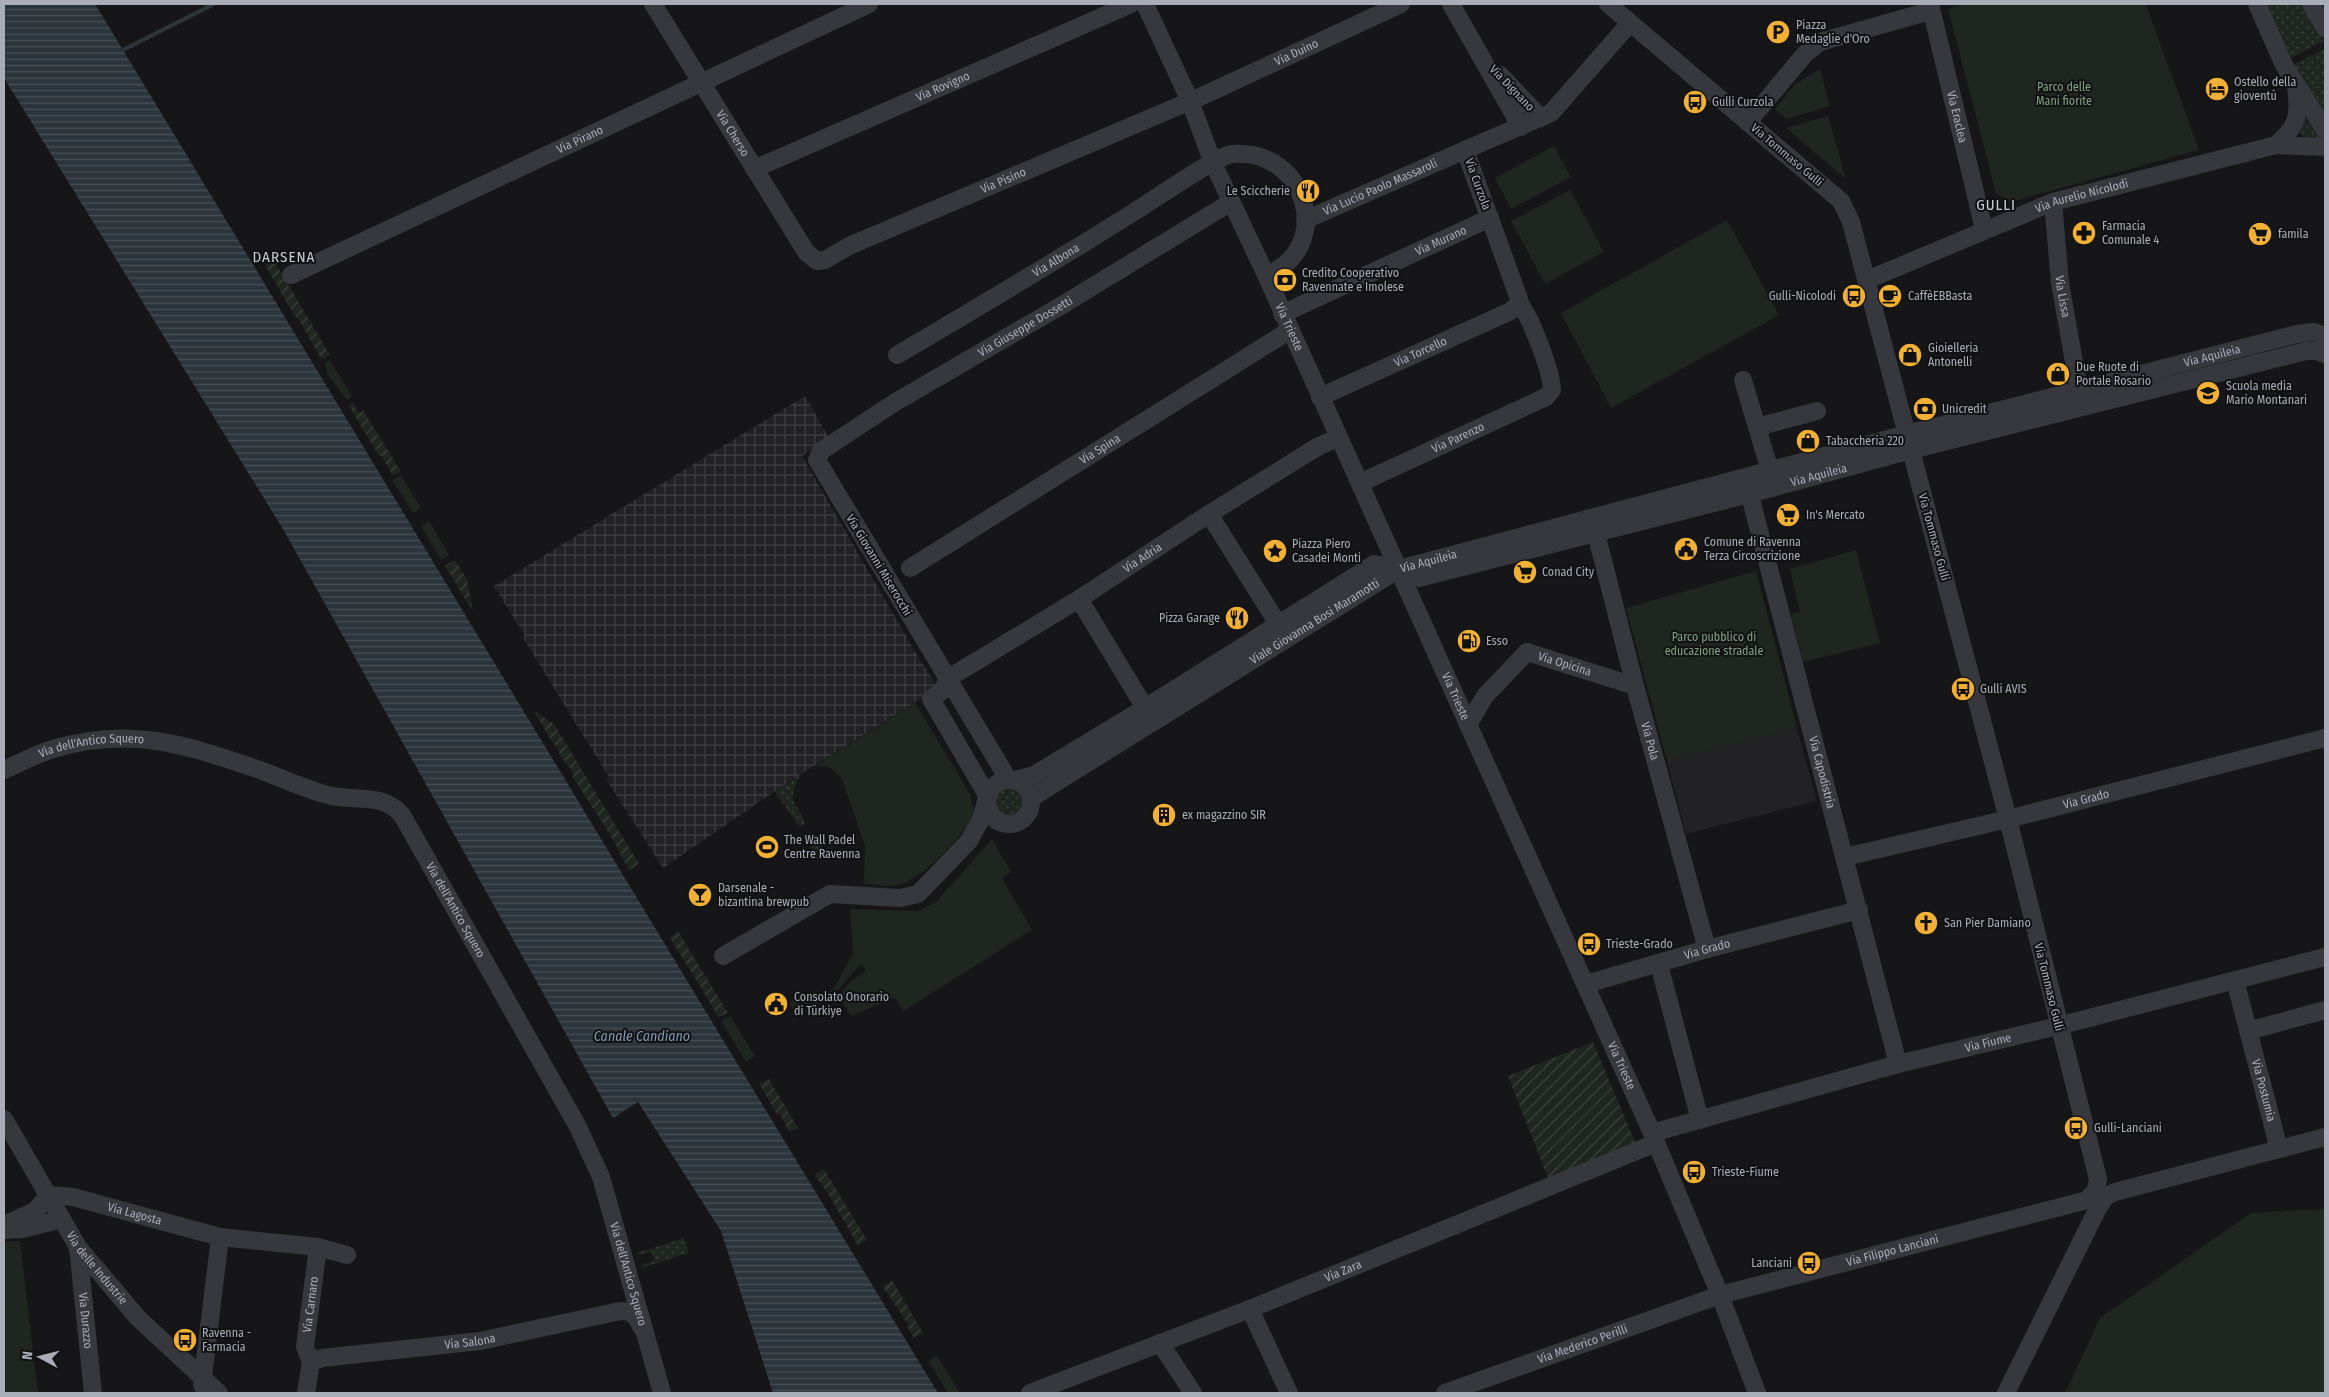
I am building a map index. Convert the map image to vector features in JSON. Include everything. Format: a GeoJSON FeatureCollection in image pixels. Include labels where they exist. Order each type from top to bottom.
{"type":"FeatureCollection","features":[{"type":"Feature","properties":{"kind":"street","name":"Via Cherso"},"geometry":{"type":"LineString","coordinates":[[653,4],[806,252],[817,261]]}},
{"type":"Feature","properties":{"kind":"street","name":"Via Pirano"},"geometry":{"type":"LineString","coordinates":[[291,275],[869,4]]}},
{"type":"Feature","properties":{"kind":"street","name":"Via Rovigno"},"geometry":{"type":"LineString","coordinates":[[754,169],[1131,4]]}},
{"type":"Feature","properties":{"kind":"street","name":"Via Trieste"},"geometry":{"type":"LineString","coordinates":[[1145,4],[1190,101],[1212,163],[1266,275],[1654,1138],[1720,1295],[1757,1393]]}},
{"type":"Feature","properties":{"kind":"street","name":"Via Duino"},"geometry":{"type":"LineString","coordinates":[[1190,101],[1402,4]]}},
{"type":"Feature","properties":{"kind":"street","name":"Via Dignano"},"geometry":{"type":"LineString","coordinates":[[1451,4],[1521,127]]}},
{"type":"Feature","properties":{"kind":"street","name":"Via Tommaso Gulli"},"geometry":{"type":"LineString","coordinates":[[1608,4],[1842,201],[1851,222],[2008,819],[2058,1026],[2097,1170],[2108,1194]]}},
{"type":"Feature","properties":{"kind":"street"},"geometry":{"type":"LineString","coordinates":[[2257,4],[2284,65],[2296,87],[2325,130]]}},
{"type":"Feature","properties":{"kind":"street"},"geometry":{"type":"LineString","coordinates":[[2311,4],[2325,28]]}},
{"type":"Feature","properties":{"kind":"street"},"geometry":{"type":"LineString","coordinates":[[1748,122],[1805,54],[1820,42],[1930,8]]}},
{"type":"Feature","properties":{"kind":"street","name":"Via Eraclea"},"geometry":{"type":"LineString","coordinates":[[1930,8],[1984,229]]}},
{"type":"Feature","properties":{"kind":"street","name":"Via Curzola"},"geometry":{"type":"LineString","coordinates":[[1552,390],[1551,378],[1530,321],[1518,304],[1518,296],[1490,218],[1460,152],[1551,113],[1630,23]]}},
{"type":"Feature","properties":{"kind":"street","name":"Via Dignano"},"geometry":{"type":"LineString","coordinates":[[1484,59],[1540,118]]}},
{"type":"Feature","properties":{"kind":"street"},"geometry":{"type":"LineString","coordinates":[[2276,145],[2290,132],[2298,116],[2296,87]]}},
{"type":"Feature","properties":{"kind":"street","name":"Via Pisino"},"geometry":{"type":"LineString","coordinates":[[817,261],[825,260],[849,246],[1190,101]]}},
{"type":"Feature","properties":{"kind":"street","name":"Via Aurelio Nicolodi"},"geometry":{"type":"LineString","coordinates":[[1867,280],[1931,254],[1984,229],[2053,202],[2276,145],[2325,148]]}},
{"type":"Feature","properties":{"kind":"street","name":"Via Lucio Paolo Massaroli"},"geometry":{"type":"LineString","coordinates":[[1305,220],[1460,152]]}},
{"type":"Feature","properties":{"kind":"street","name":"Via Albona"},"geometry":{"type":"LineString","coordinates":[[897,355],[1060,259],[1212,163],[1230,154],[1246,154],[1266,158],[1278,164],[1295,182],[1304,204],[1305,220]]}},
{"type":"Feature","properties":{"kind":"street","name":"Via Giuseppe Dossetti"},"geometry":{"type":"LineString","coordinates":[[821,451],[894,403],[1064,304],[1231,202]]}},
{"type":"Feature","properties":{"kind":"street","name":"Via Lissa"},"geometry":{"type":"LineString","coordinates":[[2053,202],[2060,283],[2081,398]]}},
{"type":"Feature","properties":{"kind":"street","name":"Via Murano"},"geometry":{"type":"LineString","coordinates":[[1286,322],[1490,218]]}},
{"type":"Feature","properties":{"kind":"street"},"geometry":{"type":"LineString","coordinates":[[1266,275],[1282,269],[1299,248],[1305,220]]}},
{"type":"Feature","properties":{"kind":"street","name":"Via Torcello"},"geometry":{"type":"LineString","coordinates":[[1320,397],[1511,311],[1518,304]]}},
{"type":"Feature","properties":{"kind":"street","name":"Via Spina"},"geometry":{"type":"LineString","coordinates":[[910,568],[1286,322]]}},
{"type":"Feature","properties":{"kind":"street","name":"Via Aquileia"},"geometry":{"type":"LineString","coordinates":[[1399,569],[1747,486],[2081,398],[2297,334],[2314,332],[2325,336]]}},
{"type":"Feature","properties":{"kind":"street","name":"Via Aquileia"},"geometry":{"type":"LineString","coordinates":[[2081,398],[2306,352],[2317,351],[2325,354]]}},
{"type":"Feature","properties":{"kind":"street"},"geometry":{"type":"LineString","coordinates":[[1744,380],[1770,471]]}},
{"type":"Feature","properties":{"kind":"street","name":"Via Parenzo"},"geometry":{"type":"LineString","coordinates":[[1360,484],[1546,397],[1552,390]]}},
{"type":"Feature","properties":{"kind":"street"},"geometry":{"type":"LineString","coordinates":[[1757,426],[1817,411]]}},
{"type":"Feature","properties":{"kind":"street","name":"Via Adria"},"geometry":{"type":"LineString","coordinates":[[947,679],[1079,600],[1209,514],[1319,446],[1338,438]]}},
{"type":"Feature","properties":{"kind":"street","name":"Via Aquileia"},"geometry":{"type":"LineString","coordinates":[[1399,569],[1419,578],[1596,533],[1747,486],[1770,471],[1909,442]]}},
{"type":"Feature","properties":{"kind":"street","name":"Via Giovanni Miserocchi"},"geometry":{"type":"LineString","coordinates":[[821,451],[817,460],[947,679],[1012,780]]}},
{"type":"Feature","properties":{"kind":"street","name":"Via Capodistria"},"geometry":{"type":"LineString","coordinates":[[1747,486],[1898,1064]]}},
{"type":"Feature","properties":{"kind":"street"},"geometry":{"type":"LineString","coordinates":[[1209,514],[1278,624]]}},
{"type":"Feature","properties":{"kind":"street","name":"Via Pola"},"geometry":{"type":"LineString","coordinates":[[1596,533],[1635,686],[1707,949]]}},
{"type":"Feature","properties":{"kind":"street","name":"Viale Giovanna Bosi Maramotti"},"geometry":{"type":"LineString","coordinates":[[1012,780],[1034,775],[1145,708],[1374,564],[1399,569]]}},
{"type":"Feature","properties":{"kind":"street","name":"Viale Giovanna Bosi Maramotti"},"geometry":{"type":"LineString","coordinates":[[1031,798],[1399,569]]}},
{"type":"Feature","properties":{"kind":"street"},"geometry":{"type":"LineString","coordinates":[[1079,600],[1145,708]]}},
{"type":"Feature","properties":{"kind":"street","name":"Via Opicina"},"geometry":{"type":"LineString","coordinates":[[1468,724],[1484,696],[1528,652],[1635,686]]}},
{"type":"Feature","properties":{"kind":"street"},"geometry":{"type":"LineString","coordinates":[[947,679],[943,690],[931,699],[987,798],[990,815],[1002,823]]}},
{"type":"Feature","properties":{"kind":"street","name":"Via Grado"},"geometry":{"type":"LineString","coordinates":[[1845,857],[2008,819],[2325,738]]}},
{"type":"Feature","properties":{"kind":"street","name":"Via dell'Antico Squero"},"geometry":{"type":"LineString","coordinates":[[4,770],[51,749],[101,739],[147,739],[195,748],[329,795],[358,799],[371,798],[393,806],[402,815],[581,1134],[601,1177],[642,1314],[662,1393]]}},
{"type":"Feature","properties":{"kind":"street"},"geometry":{"type":"LineString","coordinates":[[723,956],[830,894],[900,898],[918,894],[969,841],[991,826],[1002,823],[1009,824],[1023,819],[1031,805],[1031,798],[1025,787],[1012,780],[995,784],[987,798],[982,817],[969,841]]}},
{"type":"Feature","properties":{"kind":"street","name":"Via Grado"},"geometry":{"type":"LineString","coordinates":[[1586,984],[1707,949],[1859,910]]}},
{"type":"Feature","properties":{"kind":"street","name":"Via Fiume"},"geometry":{"type":"LineString","coordinates":[[1654,1138],[1700,1120],[1898,1064],[2058,1026],[2325,957]]}},
{"type":"Feature","properties":{"kind":"street"},"geometry":{"type":"LineString","coordinates":[[1659,964],[1700,1120]]}},
{"type":"Feature","properties":{"kind":"street","name":"Via Postumia"},"geometry":{"type":"LineString","coordinates":[[2235,980],[2279,1149]]}},
{"type":"Feature","properties":{"kind":"street"},"geometry":{"type":"LineString","coordinates":[[2248,1030],[2325,1010]]}},
{"type":"Feature","properties":{"kind":"street","name":"Via delle Industrie"},"geometry":{"type":"LineString","coordinates":[[4,1120],[78,1247],[138,1318],[202,1386],[219,1393]]}},
{"type":"Feature","properties":{"kind":"street"},"geometry":{"type":"LineString","coordinates":[[2006,1393],[2088,1226],[2108,1194],[2325,1137]]}},
{"type":"Feature","properties":{"kind":"street","name":"Via Zara"},"geometry":{"type":"LineString","coordinates":[[1030,1393],[1250,1309],[1654,1138]]}},
{"type":"Feature","properties":{"kind":"street","name":"Via Tommaso Gulli"},"geometry":{"type":"LineString","coordinates":[[2087,1200],[2096,1190],[2097,1170]]}},
{"type":"Feature","properties":{"kind":"street"},"geometry":{"type":"LineString","coordinates":[[4,1225],[34,1211],[49,1195]]}},
{"type":"Feature","properties":{"kind":"street","name":"Via Lagosta"},"geometry":{"type":"LineString","coordinates":[[49,1195],[73,1198],[220,1237],[318,1247],[346,1255]]}},
{"type":"Feature","properties":{"kind":"street","name":"Via Filippo Lanciani"},"geometry":{"type":"LineString","coordinates":[[1720,1295],[2087,1200]]}},
{"type":"Feature","properties":{"kind":"street"},"geometry":{"type":"LineString","coordinates":[[2064,1206],[2079,1209],[2084,1213],[2088,1226]]}},
{"type":"Feature","properties":{"kind":"street"},"geometry":{"type":"LineString","coordinates":[[4,1230],[22,1229],[62,1219]]}},
{"type":"Feature","properties":{"kind":"street"},"geometry":{"type":"LineString","coordinates":[[202,1386],[220,1237]]}},
{"type":"Feature","properties":{"kind":"street","name":"Via Durazzo"},"geometry":{"type":"LineString","coordinates":[[78,1247],[93,1393]]}},
{"type":"Feature","properties":{"kind":"street","name":"Via Carnaro"},"geometry":{"type":"LineString","coordinates":[[311,1362],[305,1347],[318,1247]]}},
{"type":"Feature","properties":{"kind":"street","name":"Via Mederico Perilli"},"geometry":{"type":"LineString","coordinates":[[1445,1393],[1720,1295]]}},
{"type":"Feature","properties":{"kind":"street"},"geometry":{"type":"LineString","coordinates":[[1250,1309],[1289,1393]]}},
{"type":"Feature","properties":{"kind":"street","name":"Via Salona"},"geometry":{"type":"LineString","coordinates":[[311,1362],[322,1358],[480,1340],[620,1311],[629,1311],[637,1317],[646,1335]]}},
{"type":"Feature","properties":{"kind":"street"},"geometry":{"type":"LineString","coordinates":[[1160,1343],[1193,1393]]}},
{"type":"Feature","properties":{"kind":"street"},"geometry":{"type":"LineString","coordinates":[[306,1393],[311,1362]]}},
{"type":"Feature","properties":{"kind":"shaded area"},"geometry":{"type":"Polygon","coordinates":[[[805,396],[829,438],[802,456],[938,688],[793,779],[663,868],[606,779],[609,777],[523,638],[525,636],[494,586],[805,396]]]}},
{"type":"Feature","properties":{"kind":"shaded area"},"geometry":{"type":"Polygon","coordinates":[[[1785,685],[1817,801],[1686,834],[1656,719],[1785,685]]]}},
{"type":"Feature","properties":{"kind":"green space","name":"Parco delle Mani fiorite"},"geometry":{"type":"Polygon","coordinates":[[[1963,4],[2146,5],[2199,150],[2010,202],[1996,193],[1948,9],[1963,4]]]}},
{"type":"Feature","properties":{"kind":"green space"},"geometry":{"type":"Polygon","coordinates":[[[2264,4],[2304,4],[2324,41],[2289,59],[2264,4]]]}},
{"type":"Feature","properties":{"kind":"green space"},"geometry":{"type":"Polygon","coordinates":[[[2325,49],[2325,118],[2292,65],[2325,49]]]}},
{"type":"Feature","properties":{"kind":"green space"},"geometry":{"type":"Polygon","coordinates":[[[1820,69],[1830,106],[1786,119],[1775,109],[1795,84],[1820,69]]]}},
{"type":"Feature","properties":{"kind":"green space"},"geometry":{"type":"Polygon","coordinates":[[[2303,115],[2322,140],[2303,137],[2298,130],[2303,115]]]}},
{"type":"Feature","properties":{"kind":"green space"},"geometry":{"type":"Polygon","coordinates":[[[1828,116],[1846,179],[1786,128],[1828,116]]]}},
{"type":"Feature","properties":{"kind":"green space"},"geometry":{"type":"Polygon","coordinates":[[[1554,146],[1571,177],[1511,209],[1495,178],[1554,146]]]}},
{"type":"Feature","properties":{"kind":"green space"},"geometry":{"type":"Polygon","coordinates":[[[1570,190],[1604,252],[1545,284],[1511,221],[1570,190]]]}},
{"type":"Feature","properties":{"kind":"green space"},"geometry":{"type":"Polygon","coordinates":[[[1727,220],[1779,315],[1611,408],[1561,313],[1727,220]]]}},
{"type":"Feature","properties":{"kind":"green space"},"geometry":{"type":"Polygon","coordinates":[[[257,251],[270,254],[330,355],[321,359],[257,251]]]}},
{"type":"Feature","properties":{"kind":"green space"},"geometry":{"type":"Polygon","coordinates":[[[330,360],[352,397],[347,400],[327,374],[325,363],[330,360]]]}},
{"type":"Feature","properties":{"kind":"green space"},"geometry":{"type":"Polygon","coordinates":[[[352,402],[359,413],[363,410],[401,472],[392,475],[382,456],[379,456],[349,406],[352,402]]]}},
{"type":"Feature","properties":{"kind":"green space"},"geometry":{"type":"Polygon","coordinates":[[[401,475],[421,508],[413,513],[392,480],[401,475]]]}},
{"type":"Feature","properties":{"kind":"green space"},"geometry":{"type":"Polygon","coordinates":[[[429,521],[449,555],[441,560],[421,526],[429,521]]]}},
{"type":"Feature","properties":{"kind":"green space"},"geometry":{"type":"Polygon","coordinates":[[[1856,550],[1880,643],[1803,662],[1791,614],[1800,612],[1790,569],[1856,550]]]}},
{"type":"Feature","properties":{"kind":"green space"},"geometry":{"type":"Polygon","coordinates":[[[455,560],[467,579],[473,612],[445,566],[455,560]]]}},
{"type":"Feature","properties":{"kind":"green space","name":"Parco pubblico di educazione stradale"},"geometry":{"type":"Polygon","coordinates":[[[1756,571],[1797,728],[1667,761],[1626,608],[1756,571]]]}},
{"type":"Feature","properties":{"kind":"green space"},"geometry":{"type":"Polygon","coordinates":[[[915,703],[969,792],[975,813],[962,833],[919,875],[894,886],[864,884],[865,846],[842,779],[829,767],[815,766],[915,703]]]}},
{"type":"Feature","properties":{"kind":"green space"},"geometry":{"type":"Polygon","coordinates":[[[534,711],[554,724],[639,864],[629,870],[611,836],[572,776],[573,772],[560,756],[557,746],[554,745],[534,711]]]}},
{"type":"Feature","properties":{"kind":"green space"},"geometry":{"type":"Polygon","coordinates":[[[800,775],[793,792],[793,798],[805,823],[803,827],[798,825],[775,792],[800,775]]]}},
{"type":"Feature","properties":{"kind":"green space"},"geometry":{"type":"Polygon","coordinates":[[[1008,788],[1018,792],[1022,802],[1018,812],[1008,816],[998,812],[994,802],[998,792],[1008,788]]]}},
{"type":"Feature","properties":{"kind":"green space"},"geometry":{"type":"Polygon","coordinates":[[[809,833],[814,834],[825,851],[822,859],[817,859],[808,843],[806,837],[809,833]]]}},
{"type":"Feature","properties":{"kind":"green space"},"geometry":{"type":"Polygon","coordinates":[[[992,839],[1011,872],[1002,878],[1032,930],[903,1011],[895,998],[851,1016],[839,996],[850,982],[866,971],[861,964],[832,995],[815,1005],[792,1009],[790,1005],[792,997],[798,994],[828,993],[835,987],[853,953],[850,909],[920,911],[937,901],[992,839]]]}},
{"type":"Feature","properties":{"kind":"green space"},"geometry":{"type":"Polygon","coordinates":[[[678,931],[728,1013],[718,1017],[670,938],[678,931]]]}},
{"type":"Feature","properties":{"kind":"green space"},"geometry":{"type":"Polygon","coordinates":[[[730,1016],[755,1056],[746,1062],[721,1021],[730,1016]]]}},
{"type":"Feature","properties":{"kind":"green space"},"geometry":{"type":"Polygon","coordinates":[[[1593,1042],[1635,1142],[1548,1178],[1508,1076],[1593,1042]]]}},
{"type":"Feature","properties":{"kind":"green space"},"geometry":{"type":"Polygon","coordinates":[[[769,1079],[798,1128],[789,1132],[780,1114],[777,1114],[759,1084],[769,1079]]]}},
{"type":"Feature","properties":{"kind":"green space"},"geometry":{"type":"Polygon","coordinates":[[[824,1169],[867,1240],[859,1245],[827,1192],[815,1176],[816,1173],[824,1169]]]}},
{"type":"Feature","properties":{"kind":"green space"},"geometry":{"type":"Polygon","coordinates":[[[2325,1209],[2325,1393],[2065,1393],[2100,1318],[2251,1213],[2325,1209]]]}},
{"type":"Feature","properties":{"kind":"green space"},"geometry":{"type":"Polygon","coordinates":[[[684,1238],[689,1253],[642,1268],[641,1265],[654,1261],[652,1252],[637,1255],[637,1253],[684,1238]]]}},
{"type":"Feature","properties":{"kind":"green space"},"geometry":{"type":"Polygon","coordinates":[[[20,1241],[38,1393],[4,1393],[4,1242],[20,1241]]]}},
{"type":"Feature","properties":{"kind":"green space"},"geometry":{"type":"Polygon","coordinates":[[[892,1280],[923,1333],[914,1338],[908,1328],[908,1324],[883,1287],[892,1280]]]}},
{"type":"Feature","properties":{"kind":"green space"},"geometry":{"type":"Polygon","coordinates":[[[937,1355],[960,1393],[948,1393],[928,1361],[937,1355]]]}},
{"type":"Feature","properties":{"kind":"water","name":"Canale Candiano"},"geometry":{"type":"Polygon","coordinates":[[[4,4],[95,4],[938,1393],[773,1393],[721,1231],[638,1102],[613,1118],[283,529],[4,78],[4,4]]]}},
{"type":"Feature","properties":{"kind":"waterway"},"geometry":{"type":"LineString","coordinates":[[123,50],[214,4]]}},
{"type":"Feature","properties":{"kind":"place","name":"Piazza Medaglie d'Oro"},"geometry":{"type":"Point","coordinates":[1778,32]}},
{"type":"Feature","properties":{"kind":"place","name":"Ostello della gioventù"},"geometry":{"type":"Point","coordinates":[2217,89]}},
{"type":"Feature","properties":{"kind":"place","name":"Gulli Curzola"},"geometry":{"type":"Point","coordinates":[1695,102]}},
{"type":"Feature","properties":{"kind":"place","name":"Le Sciccherie"},"geometry":{"type":"Point","coordinates":[1308,191]}},
{"type":"Feature","properties":{"kind":"place","name":"Farmacia Comunale 4"},"geometry":{"type":"Point","coordinates":[2084,233]}},
{"type":"Feature","properties":{"kind":"place","name":"famila"},"geometry":{"type":"Point","coordinates":[2260,234]}},
{"type":"Feature","properties":{"kind":"place","name":"Credito Cooperativo Ravennate e Imolese"},"geometry":{"type":"Point","coordinates":[1285,280]}},
{"type":"Feature","properties":{"kind":"place","name":"Gulli-Nicolodi"},"geometry":{"type":"Point","coordinates":[1854,296]}},
{"type":"Feature","properties":{"kind":"place","name":"CaffèEBBasta"},"geometry":{"type":"Point","coordinates":[1890,296]}},
{"type":"Feature","properties":{"kind":"place","name":"Gioielleria Antonelli"},"geometry":{"type":"Point","coordinates":[1910,355]}},
{"type":"Feature","properties":{"kind":"place","name":"Due Ruote di Portale Rosario"},"geometry":{"type":"Point","coordinates":[2058,374]}},
{"type":"Feature","properties":{"kind":"place","name":"Scuola media Mario Montanari"},"geometry":{"type":"Point","coordinates":[2208,393]}},
{"type":"Feature","properties":{"kind":"place","name":"Unicredit"},"geometry":{"type":"Point","coordinates":[1925,409]}},
{"type":"Feature","properties":{"kind":"place","name":"Tabaccheria 220"},"geometry":{"type":"Point","coordinates":[1808,441]}},
{"type":"Feature","properties":{"kind":"place","name":"In's Mercato"},"geometry":{"type":"Point","coordinates":[1788,515]}},
{"type":"Feature","properties":{"kind":"place","name":"Comune di Ravenna Terza Circoscrizione"},"geometry":{"type":"Point","coordinates":[1686,549]}},
{"type":"Feature","properties":{"kind":"place","name":"Piazza Piero Casadei Monti"},"geometry":{"type":"Point","coordinates":[1275,551]}},
{"type":"Feature","properties":{"kind":"place","name":"Conad City"},"geometry":{"type":"Point","coordinates":[1525,572]}},
{"type":"Feature","properties":{"kind":"place","name":"Pizza Garage"},"geometry":{"type":"Point","coordinates":[1237,618]}},
{"type":"Feature","properties":{"kind":"place","name":"Esso"},"geometry":{"type":"Point","coordinates":[1469,641]}},
{"type":"Feature","properties":{"kind":"place","name":"Gulli AVIS"},"geometry":{"type":"Point","coordinates":[1963,689]}},
{"type":"Feature","properties":{"kind":"place","name":"ex magazzino SIR"},"geometry":{"type":"Point","coordinates":[1164,815]}},
{"type":"Feature","properties":{"kind":"place","name":"The Wall Padel Centre Ravenna"},"geometry":{"type":"Point","coordinates":[767,847]}},
{"type":"Feature","properties":{"kind":"place","name":"Darsenale - bizantina brewpub"},"geometry":{"type":"Point","coordinates":[700,895]}},
{"type":"Feature","properties":{"kind":"place","name":"San Pier Damiano"},"geometry":{"type":"Point","coordinates":[1926,923]}},
{"type":"Feature","properties":{"kind":"place","name":"Trieste-Grado"},"geometry":{"type":"Point","coordinates":[1589,944]}},
{"type":"Feature","properties":{"kind":"place","name":"Consolato Onorario di Türkiye"},"geometry":{"type":"Point","coordinates":[776,1004]}},
{"type":"Feature","properties":{"kind":"place","name":"Gulli-Lanciani"},"geometry":{"type":"Point","coordinates":[2076,1128]}},
{"type":"Feature","properties":{"kind":"place","name":"Trieste-Fiume"},"geometry":{"type":"Point","coordinates":[1694,1172]}},
{"type":"Feature","properties":{"kind":"place","name":"Lanciani"},"geometry":{"type":"Point","coordinates":[1809,1263]}},
{"type":"Feature","properties":{"kind":"place","name":"Ravenna - Farmacia"},"geometry":{"type":"Point","coordinates":[185,1340]}},
{"type":"Feature","properties":{"kind":"district","name":"GULLI"},"geometry":{"type":"Point","coordinates":[1996,205]}},
{"type":"Feature","properties":{"kind":"district","name":"DARSENA"},"geometry":{"type":"Point","coordinates":[284,257]}}]}
